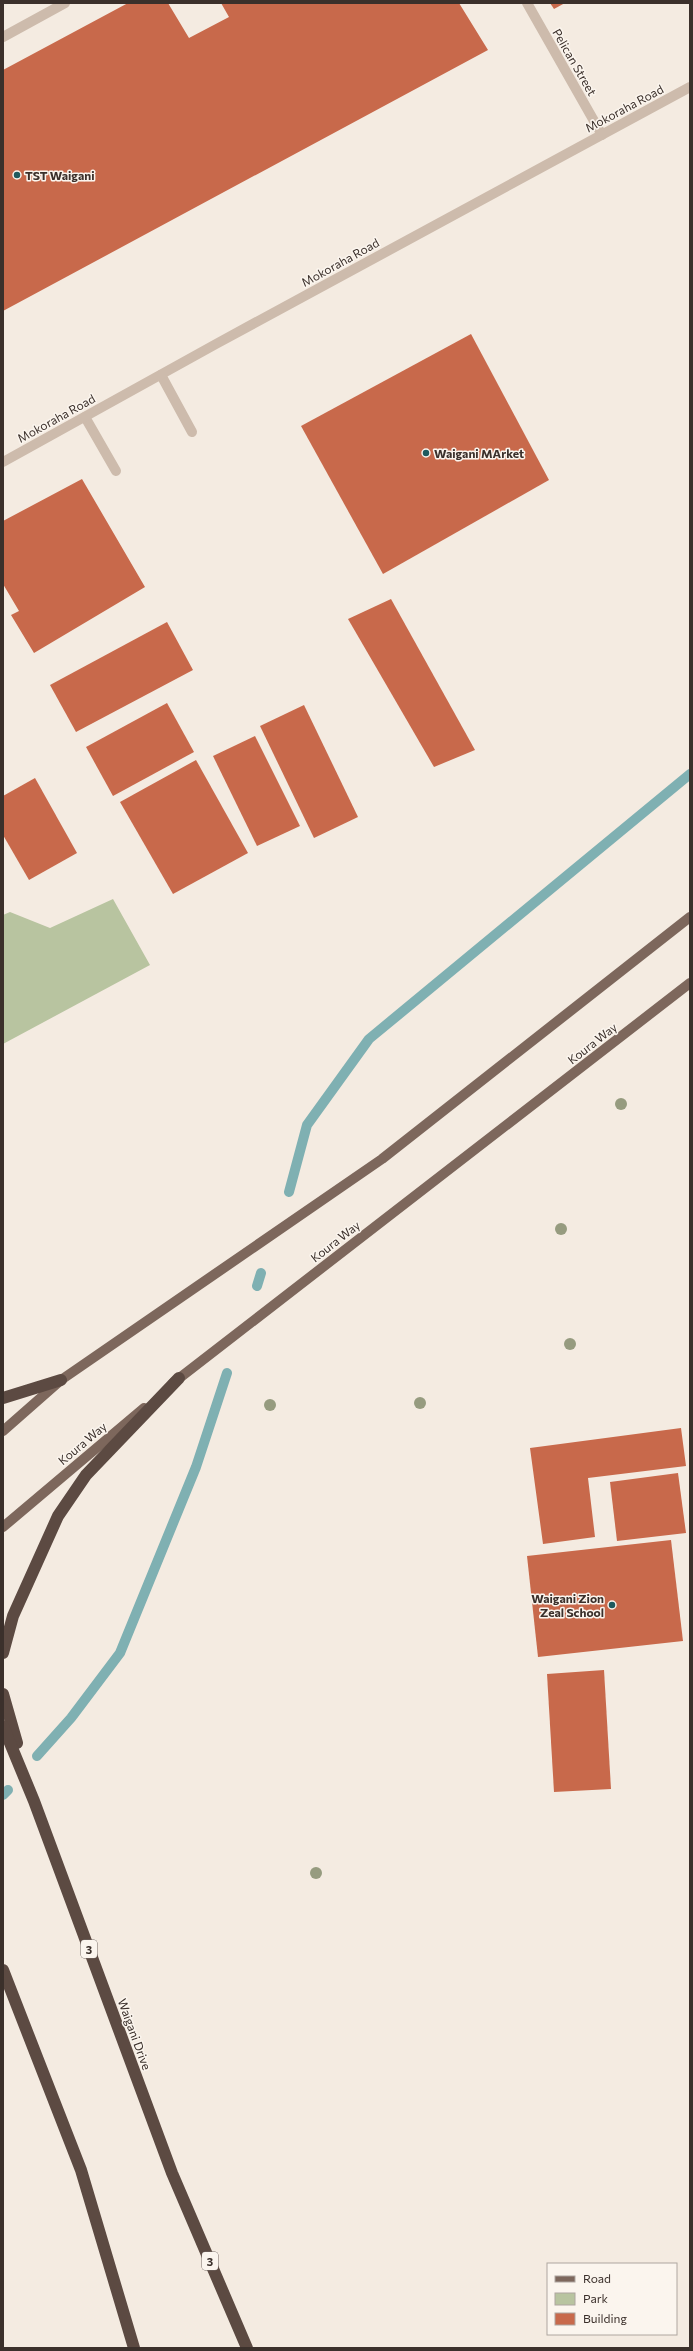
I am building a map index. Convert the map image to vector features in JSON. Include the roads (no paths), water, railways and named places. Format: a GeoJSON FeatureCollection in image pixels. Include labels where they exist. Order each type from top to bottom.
{"type":"FeatureCollection","features":[{"type":"Feature","properties":{"kind":"highway"},"geometry":{"type":"LineString","coordinates":[[3,1653],[13,1616],[58,1516],[86,1475],[179,1378]]}},
{"type":"Feature","properties":{"kind":"highway"},"geometry":{"type":"LineString","coordinates":[[3,1398],[61,1380]]}},
{"type":"Feature","properties":{"kind":"highway"},"geometry":{"type":"LineString","coordinates":[[3,1694],[34,1801]]}},
{"type":"Feature","properties":{"kind":"highway","name":"Waigani Drive"},"geometry":{"type":"LineString","coordinates":[[3,1726],[34,1801],[172,2173],[247,2348]]}},
{"type":"Feature","properties":{"kind":"highway"},"geometry":{"type":"LineString","coordinates":[[3,1970],[81,2170],[134,2348]]}},
{"type":"Feature","properties":{"kind":"main road"},"geometry":{"type":"LineString","coordinates":[[3,1432],[61,1380],[382,1159],[690,917]]}},
{"type":"Feature","properties":{"kind":"main road","name":"Koura Way"},"geometry":{"type":"LineString","coordinates":[[3,1527],[179,1378],[690,983]]}},
{"type":"Feature","properties":{"kind":"street"},"geometry":{"type":"LineString","coordinates":[[3,37],[65,3]]}},
{"type":"Feature","properties":{"kind":"street","name":"Pelican Street"},"geometry":{"type":"LineString","coordinates":[[527,3],[602,135]]}},
{"type":"Feature","properties":{"kind":"street","name":"Mokoraha Road"},"geometry":{"type":"LineString","coordinates":[[3,462],[690,87]]}},
{"type":"Feature","properties":{"kind":"street"},"geometry":{"type":"LineString","coordinates":[[161,375],[192,432]]}},
{"type":"Feature","properties":{"kind":"street"},"geometry":{"type":"LineString","coordinates":[[85,417],[116,471]]}},
{"type":"Feature","properties":{"kind":"waterway"},"geometry":{"type":"LineString","coordinates":[[289,1192],[307,1125],[369,1039],[690,774]]}},
{"type":"Feature","properties":{"kind":"waterway"},"geometry":{"type":"LineString","coordinates":[[257,1286],[261,1273]]}},
{"type":"Feature","properties":{"kind":"waterway"},"geometry":{"type":"LineString","coordinates":[[37,1756],[71,1718],[120,1653],[196,1467],[227,1373]]}},
{"type":"Feature","properties":{"kind":"waterway"},"geometry":{"type":"LineString","coordinates":[[3,1795],[8,1790]]}},
{"type":"Feature","properties":{"kind":"place","name":"TST Waigani"},"geometry":{"type":"Point","coordinates":[17,175]}},
{"type":"Feature","properties":{"kind":"place","name":"Waigani MArket"},"geometry":{"type":"Point","coordinates":[426,453]}},
{"type":"Feature","properties":{"kind":"place","name":"Waigani Zion Zeal School"},"geometry":{"type":"Point","coordinates":[612,1605]}}]}
